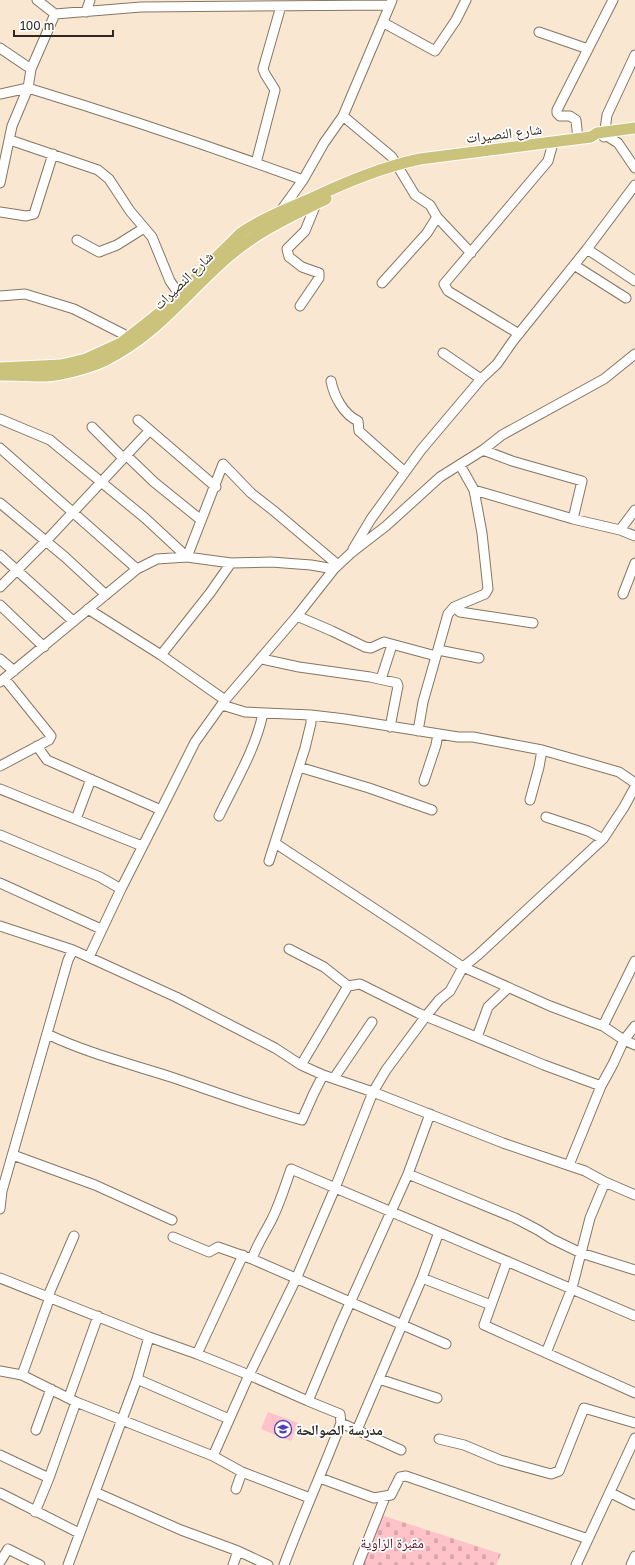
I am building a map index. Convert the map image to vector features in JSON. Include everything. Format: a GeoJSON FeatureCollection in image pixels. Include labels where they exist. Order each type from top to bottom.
{"type":"FeatureCollection","features":[{"type":"Feature","properties":{"kind":"main road"},"geometry":{"type":"LineString","coordinates":[[606,136],[635,128]]}},
{"type":"Feature","properties":{"kind":"main road"},"geometry":{"type":"LineString","coordinates":[[606,136],[635,135]]}},
{"type":"Feature","properties":{"kind":"main road","name":"شارع النصيرات"},"geometry":{"type":"LineString","coordinates":[[0,368],[61,365],[86,359],[121,342],[163,310],[241,233],[256,223],[354,178],[396,164],[420,159],[606,136]]}},
{"type":"Feature","properties":{"kind":"main road","name":"شارع النصيرات"},"geometry":{"type":"LineString","coordinates":[[0,375],[47,376],[64,373],[103,361],[139,341],[162,322],[218,265],[264,230],[359,182],[376,171]]}},
{"type":"Feature","properties":{"kind":"street"},"geometry":{"type":"LineString","coordinates":[[37,0],[55,14],[86,12],[142,4],[269,3],[281,6],[326,7],[391,3],[384,23],[343,116],[324,143],[303,180],[280,212]]}},
{"type":"Feature","properties":{"kind":"street"},"geometry":{"type":"LineString","coordinates":[[86,12],[90,0]]}},
{"type":"Feature","properties":{"kind":"street"},"geometry":{"type":"LineString","coordinates":[[384,23],[435,51],[456,20],[466,0]]}},
{"type":"Feature","properties":{"kind":"street"},"geometry":{"type":"LineString","coordinates":[[578,139],[576,120],[570,116],[560,116],[557,113],[557,110],[613,0]]}},
{"type":"Feature","properties":{"kind":"street"},"geometry":{"type":"LineString","coordinates":[[256,163],[275,90],[263,69],[281,6]]}},
{"type":"Feature","properties":{"kind":"street"},"geometry":{"type":"LineString","coordinates":[[0,183],[12,126],[28,88],[31,69],[55,14]]}},
{"type":"Feature","properties":{"kind":"street"},"geometry":{"type":"LineString","coordinates":[[539,32],[588,49]]}},
{"type":"Feature","properties":{"kind":"street"},"geometry":{"type":"LineString","coordinates":[[0,48],[31,69]]}},
{"type":"Feature","properties":{"kind":"street"},"geometry":{"type":"LineString","coordinates":[[635,55],[607,115],[606,136],[618,143],[635,168]]}},
{"type":"Feature","properties":{"kind":"street"},"geometry":{"type":"LineString","coordinates":[[0,94],[28,88],[114,114],[303,180]]}},
{"type":"Feature","properties":{"kind":"street"},"geometry":{"type":"LineString","coordinates":[[343,116],[392,157],[415,195],[430,205],[437,217],[471,253]]}},
{"type":"Feature","properties":{"kind":"street"},"geometry":{"type":"LineString","coordinates":[[10,140],[98,170],[109,179],[130,211],[152,238],[170,281],[179,294]]}},
{"type":"Feature","properties":{"kind":"street"},"geometry":{"type":"LineString","coordinates":[[519,334],[448,291],[444,284],[548,161],[553,142]]}},
{"type":"Feature","properties":{"kind":"street"},"geometry":{"type":"LineString","coordinates":[[0,212],[26,216],[34,214],[53,154]]}},
{"type":"Feature","properties":{"kind":"street"},"geometry":{"type":"LineString","coordinates":[[351,553],[365,529],[421,450],[481,379],[497,364],[635,185]]}},
{"type":"Feature","properties":{"kind":"street"},"geometry":{"type":"LineString","coordinates":[[300,306],[319,278],[319,273],[302,267],[289,257],[287,249],[305,231],[316,204]]}},
{"type":"Feature","properties":{"kind":"street"},"geometry":{"type":"LineString","coordinates":[[382,283],[427,233],[437,217]]}},
{"type":"Feature","properties":{"kind":"street"},"geometry":{"type":"LineString","coordinates":[[77,240],[99,252],[118,245],[144,228]]}},
{"type":"Feature","properties":{"kind":"street"},"geometry":{"type":"LineString","coordinates":[[587,249],[635,281]]}},
{"type":"Feature","properties":{"kind":"street"},"geometry":{"type":"LineString","coordinates":[[574,265],[626,298]]}},
{"type":"Feature","properties":{"kind":"street"},"geometry":{"type":"LineString","coordinates":[[0,296],[25,294],[74,309],[129,337]]}},
{"type":"Feature","properties":{"kind":"street"},"geometry":{"type":"LineString","coordinates":[[443,353],[481,379]]}},
{"type":"Feature","properties":{"kind":"street"},"geometry":{"type":"LineString","coordinates":[[89,957],[142,846],[162,810],[195,742],[224,702],[262,659],[336,567],[351,553],[386,526],[440,477],[483,450],[502,435],[604,379],[635,354]]}},
{"type":"Feature","properties":{"kind":"street"},"geometry":{"type":"LineString","coordinates":[[331,381],[333,392],[352,418],[358,422],[359,432],[405,472]]}},
{"type":"Feature","properties":{"kind":"street"},"geometry":{"type":"LineString","coordinates":[[0,419],[50,440],[145,518],[187,557]]}},
{"type":"Feature","properties":{"kind":"street"},"geometry":{"type":"LineString","coordinates":[[138,420],[216,487]]}},
{"type":"Feature","properties":{"kind":"street"},"geometry":{"type":"LineString","coordinates":[[92,427],[154,482],[201,520]]}},
{"type":"Feature","properties":{"kind":"street"},"geometry":{"type":"LineString","coordinates":[[0,587],[46,542],[150,430]]}},
{"type":"Feature","properties":{"kind":"street"},"geometry":{"type":"LineString","coordinates":[[0,448],[137,569]]}},
{"type":"Feature","properties":{"kind":"street"},"geometry":{"type":"LineString","coordinates":[[483,450],[512,461],[582,481],[573,519]]}},
{"type":"Feature","properties":{"kind":"street"},"geometry":{"type":"LineString","coordinates":[[187,557],[201,520],[216,487],[223,464],[251,493],[274,511],[336,567]]}},
{"type":"Feature","properties":{"kind":"street"},"geometry":{"type":"LineString","coordinates":[[418,731],[423,702],[448,614],[454,607],[485,594],[488,589],[482,533],[474,490],[460,465]]}},
{"type":"Feature","properties":{"kind":"street"},"geometry":{"type":"LineString","coordinates":[[474,490],[573,519],[620,530],[635,536]]}},
{"type":"Feature","properties":{"kind":"street"},"geometry":{"type":"LineString","coordinates":[[0,502],[106,595]]}},
{"type":"Feature","properties":{"kind":"street"},"geometry":{"type":"LineString","coordinates":[[620,530],[635,510]]}},
{"type":"Feature","properties":{"kind":"street"},"geometry":{"type":"LineString","coordinates":[[0,555],[73,621]]}},
{"type":"Feature","properties":{"kind":"street"},"geometry":{"type":"LineString","coordinates":[[0,766],[49,740],[51,736],[2,680],[137,569],[157,559],[187,557],[231,563],[270,562],[336,567]]}},
{"type":"Feature","properties":{"kind":"street"},"geometry":{"type":"LineString","coordinates":[[161,655],[210,593],[231,563]]}},
{"type":"Feature","properties":{"kind":"street"},"geometry":{"type":"LineString","coordinates":[[623,594],[635,563]]}},
{"type":"Feature","properties":{"kind":"street"},"geometry":{"type":"LineString","coordinates":[[0,605],[44,647]]}},
{"type":"Feature","properties":{"kind":"street"},"geometry":{"type":"LineString","coordinates":[[454,607],[460,612],[533,623]]}},
{"type":"Feature","properties":{"kind":"street"},"geometry":{"type":"LineString","coordinates":[[88,609],[161,655],[224,702],[245,712],[311,715],[458,737],[474,737],[542,750],[618,772],[635,783]]}},
{"type":"Feature","properties":{"kind":"street"},"geometry":{"type":"LineString","coordinates":[[297,616],[365,647],[371,648],[384,642],[392,645],[437,653],[479,658]]}},
{"type":"Feature","properties":{"kind":"street"},"geometry":{"type":"LineString","coordinates":[[381,679],[392,645]]}},
{"type":"Feature","properties":{"kind":"street"},"geometry":{"type":"LineString","coordinates":[[0,659],[14,671]]}},
{"type":"Feature","properties":{"kind":"street"},"geometry":{"type":"LineString","coordinates":[[262,659],[299,667],[381,679],[397,683],[398,686],[390,727]]}},
{"type":"Feature","properties":{"kind":"street"},"geometry":{"type":"LineString","coordinates":[[219,816],[245,764],[262,721],[263,713]]}},
{"type":"Feature","properties":{"kind":"street"},"geometry":{"type":"LineString","coordinates":[[269,861],[299,767],[311,723],[311,715]]}},
{"type":"Feature","properties":{"kind":"street"},"geometry":{"type":"LineString","coordinates":[[424,781],[436,745],[438,734]]}},
{"type":"Feature","properties":{"kind":"street"},"geometry":{"type":"LineString","coordinates":[[37,746],[47,760],[162,810]]}},
{"type":"Feature","properties":{"kind":"street"},"geometry":{"type":"LineString","coordinates":[[530,800],[540,767],[542,750]]}},
{"type":"Feature","properties":{"kind":"street"},"geometry":{"type":"LineString","coordinates":[[299,767],[369,788],[432,810]]}},
{"type":"Feature","properties":{"kind":"street"},"geometry":{"type":"LineString","coordinates":[[76,819],[91,779]]}},
{"type":"Feature","properties":{"kind":"street"},"geometry":{"type":"LineString","coordinates":[[213,1456],[249,1375],[296,1279],[335,1188],[373,1092],[386,1070],[426,1016],[439,1000],[450,991],[463,967],[478,955],[603,839],[624,807],[635,786]]}},
{"type":"Feature","properties":{"kind":"street"},"geometry":{"type":"LineString","coordinates":[[0,789],[142,846]]}},
{"type":"Feature","properties":{"kind":"street"},"geometry":{"type":"LineString","coordinates":[[546,817],[588,831],[603,839]]}},
{"type":"Feature","properties":{"kind":"street"},"geometry":{"type":"LineString","coordinates":[[0,835],[100,877],[121,889]]}},
{"type":"Feature","properties":{"kind":"street"},"geometry":{"type":"LineString","coordinates":[[275,843],[463,967],[550,1006],[603,1026],[624,1040],[635,1045]]}},
{"type":"Feature","properties":{"kind":"street"},"geometry":{"type":"LineString","coordinates":[[0,883],[102,929]]}},
{"type":"Feature","properties":{"kind":"street"},"geometry":{"type":"LineString","coordinates":[[0,926],[73,950],[176,997],[275,1048],[301,1065],[323,1075],[373,1092],[503,1143],[585,1171],[605,1182],[635,1195]]}},
{"type":"Feature","properties":{"kind":"street"},"geometry":{"type":"LineString","coordinates":[[289,949],[324,968],[348,986],[360,984],[426,1016],[544,1066],[601,1086]]}},
{"type":"Feature","properties":{"kind":"street"},"geometry":{"type":"LineString","coordinates":[[0,1209],[2,1191],[68,960],[73,950]]}},
{"type":"Feature","properties":{"kind":"street"},"geometry":{"type":"LineString","coordinates":[[603,1026],[635,961]]}},
{"type":"Feature","properties":{"kind":"street"},"geometry":{"type":"LineString","coordinates":[[301,1065],[348,986]]}},
{"type":"Feature","properties":{"kind":"street"},"geometry":{"type":"LineString","coordinates":[[477,1037],[488,1007],[508,988]]}},
{"type":"Feature","properties":{"kind":"street"},"geometry":{"type":"LineString","coordinates":[[334,1078],[372,1022]]}},
{"type":"Feature","properties":{"kind":"street"},"geometry":{"type":"LineString","coordinates":[[569,1165],[601,1086],[624,1040],[635,1026]]}},
{"type":"Feature","properties":{"kind":"street"},"geometry":{"type":"LineString","coordinates":[[47,1034],[75,1047],[268,1111],[302,1120],[323,1075]]}},
{"type":"Feature","properties":{"kind":"street"},"geometry":{"type":"LineString","coordinates":[[308,1401],[408,1174],[430,1114]]}},
{"type":"Feature","properties":{"kind":"street"},"geometry":{"type":"LineString","coordinates":[[13,1155],[95,1185],[172,1220]]}},
{"type":"Feature","properties":{"kind":"street"},"geometry":{"type":"LineString","coordinates":[[252,1259],[258,1243],[279,1204],[291,1169],[635,1316]]}},
{"type":"Feature","properties":{"kind":"street"},"geometry":{"type":"LineString","coordinates":[[408,1174],[515,1218],[552,1239],[581,1253],[635,1270]]}},
{"type":"Feature","properties":{"kind":"street"},"geometry":{"type":"LineString","coordinates":[[546,1353],[572,1288],[590,1218],[605,1182]]}},
{"type":"Feature","properties":{"kind":"street"},"geometry":{"type":"LineString","coordinates":[[357,1430],[422,1278],[439,1232]]}},
{"type":"Feature","properties":{"kind":"street"},"geometry":{"type":"LineString","coordinates":[[22,1375],[49,1296],[74,1236]]}},
{"type":"Feature","properties":{"kind":"street"},"geometry":{"type":"LineString","coordinates":[[173,1237],[209,1252],[218,1247],[252,1259],[446,1344]]}},
{"type":"Feature","properties":{"kind":"street"},"geometry":{"type":"LineString","coordinates":[[197,1354],[243,1256]]}},
{"type":"Feature","properties":{"kind":"street"},"geometry":{"type":"LineString","coordinates":[[507,1261],[484,1326],[635,1393]]}},
{"type":"Feature","properties":{"kind":"street"},"geometry":{"type":"LineString","coordinates":[[0,1278],[49,1296],[149,1337],[197,1354],[340,1414],[341,1423],[284,1565]]}},
{"type":"Feature","properties":{"kind":"street"},"geometry":{"type":"LineString","coordinates":[[422,1278],[491,1305]]}},
{"type":"Feature","properties":{"kind":"street"},"geometry":{"type":"LineString","coordinates":[[35,1512],[49,1478],[98,1316]]}},
{"type":"Feature","properties":{"kind":"street"},"geometry":{"type":"LineString","coordinates":[[68,1565],[137,1378],[149,1337]]}},
{"type":"Feature","properties":{"kind":"street"},"geometry":{"type":"LineString","coordinates":[[0,1371],[22,1375],[72,1399],[213,1456],[242,1472],[310,1498]]}},
{"type":"Feature","properties":{"kind":"street"},"geometry":{"type":"LineString","coordinates":[[137,1378],[229,1419]]}},
{"type":"Feature","properties":{"kind":"street"},"geometry":{"type":"LineString","coordinates":[[379,1379],[437,1398]]}},
{"type":"Feature","properties":{"kind":"street"},"geometry":{"type":"LineString","coordinates":[[36,1430],[51,1389]]}},
{"type":"Feature","properties":{"kind":"street"},"geometry":{"type":"LineString","coordinates":[[438,1439],[464,1445],[500,1460],[552,1474],[559,1471],[584,1408],[635,1423]]}},
{"type":"Feature","properties":{"kind":"street"},"geometry":{"type":"LineString","coordinates":[[341,1423],[401,1450]]}},
{"type":"Feature","properties":{"kind":"street"},"geometry":{"type":"LineString","coordinates":[[576,1565],[610,1493],[631,1458],[635,1438]]}},
{"type":"Feature","properties":{"kind":"street"},"geometry":{"type":"LineString","coordinates":[[0,1455],[49,1478]]}},
{"type":"Feature","properties":{"kind":"street"},"geometry":{"type":"LineString","coordinates":[[236,1489],[242,1472]]}},
{"type":"Feature","properties":{"kind":"street"},"geometry":{"type":"LineString","coordinates":[[320,1478],[374,1498],[391,1495],[400,1477],[406,1476],[588,1539]]}},
{"type":"Feature","properties":{"kind":"street"},"geometry":{"type":"LineString","coordinates":[[95,1492],[181,1530],[238,1551],[268,1565]]}},
{"type":"Feature","properties":{"kind":"street"},"geometry":{"type":"LineString","coordinates":[[0,1493],[79,1533]]}},
{"type":"Feature","properties":{"kind":"street"},"geometry":{"type":"LineString","coordinates":[[610,1493],[635,1505]]}},
{"type":"Feature","properties":{"kind":"street"},"geometry":{"type":"LineString","coordinates":[[358,1565],[385,1497]]}},
{"type":"Feature","properties":{"kind":"street"},"geometry":{"type":"LineString","coordinates":[[0,1562],[8,1549],[40,1565]]}},
{"type":"Feature","properties":{"kind":"street"},"geometry":{"type":"LineString","coordinates":[[233,1565],[238,1551]]}},
{"type":"Feature","properties":{"kind":"street"},"geometry":{"type":"LineString","coordinates":[[631,1565],[635,1556]]}},
{"type":"Feature","properties":{"kind":"green space"},"geometry":{"type":"Polygon","coordinates":[[[268,1412],[298,1423],[291,1441],[261,1429],[268,1412]]]}},
{"type":"Feature","properties":{"kind":"green space","name":"مقبرة الزاوية"},"geometry":{"type":"Polygon","coordinates":[[[378,1514],[501,1554],[496,1565],[358,1565],[378,1514]]]}},
{"type":"Feature","properties":{"kind":"place","name":"مدرسة الصوالحة"},"geometry":{"type":"Point","coordinates":[283,1429]}}]}
